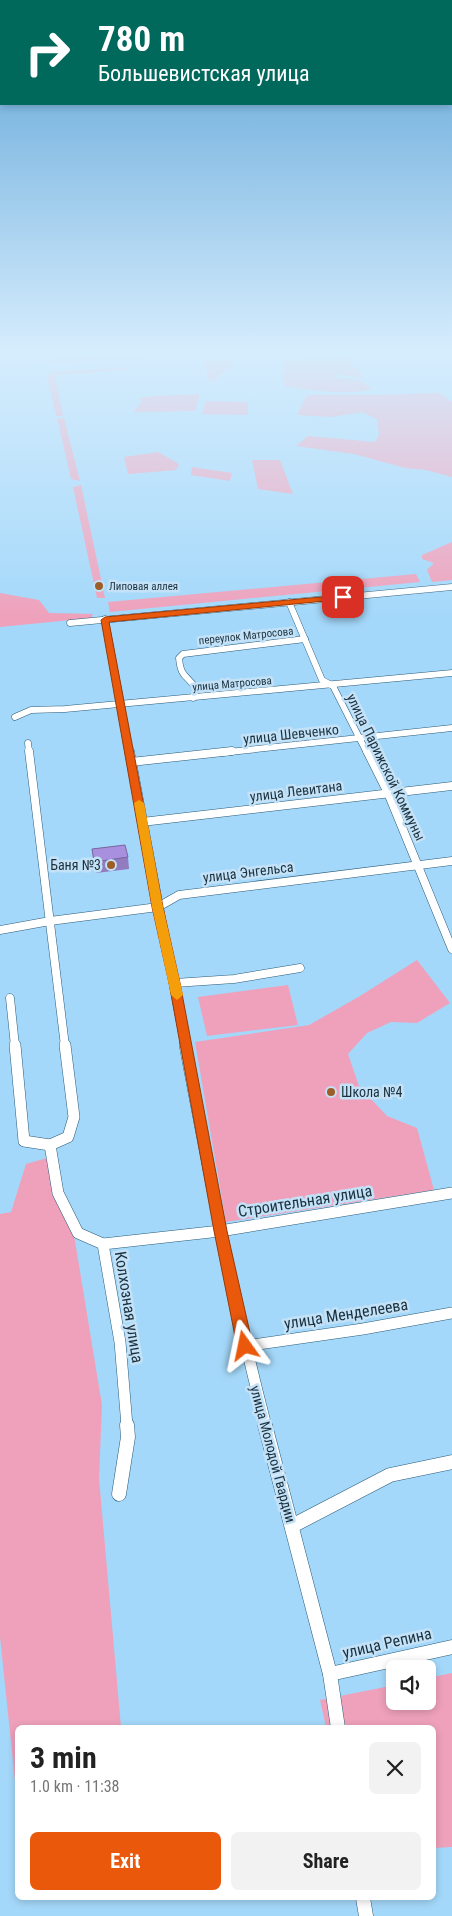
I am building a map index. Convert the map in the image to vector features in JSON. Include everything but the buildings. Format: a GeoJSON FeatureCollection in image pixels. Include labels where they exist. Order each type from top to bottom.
{"type":"FeatureCollection","features":[{"type":"Feature","properties":{"kind":"street"},"geometry":{"type":"LineString","coordinates":[[70,623],[452,587]]}},
{"type":"Feature","properties":{"kind":"street","name":"улица Парижской Коммуны"},"geometry":{"type":"LineString","coordinates":[[289,602],[322,680],[333,686],[388,793],[452,949]]}},
{"type":"Feature","properties":{"kind":"street","name":"улица Молодой Гвардии"},"geometry":{"type":"LineString","coordinates":[[105,620],[158,907],[175,983],[220,1231],[245,1346],[330,1674],[338,1725]]}},
{"type":"Feature","properties":{"kind":"street","name":"переулок Матросова"},"geometry":{"type":"LineString","coordinates":[[193,698],[196,689],[181,674],[179,658],[183,654],[305,640]]}},
{"type":"Feature","properties":{"kind":"street","name":"улица Матросова"},"geometry":{"type":"LineString","coordinates":[[15,717],[31,710],[65,710],[333,686],[452,673]]}},
{"type":"Feature","properties":{"kind":"street","name":"улица Шевченко"},"geometry":{"type":"LineString","coordinates":[[131,762],[452,728]]}},
{"type":"Feature","properties":{"kind":"street"},"geometry":{"type":"LineString","coordinates":[[10,998],[24,1141],[50,1144],[68,1137],[74,1117],[28,742]]}},
{"type":"Feature","properties":{"kind":"street","name":"улица Левитана"},"geometry":{"type":"LineString","coordinates":[[142,822],[452,786]]}},
{"type":"Feature","properties":{"kind":"street","name":"улица Энгельса"},"geometry":{"type":"LineString","coordinates":[[0,930],[50,921],[158,907],[179,895],[452,860]]}},
{"type":"Feature","properties":{"kind":"street"},"geometry":{"type":"LineString","coordinates":[[175,983],[234,979],[300,968]]}},
{"type":"Feature","properties":{"kind":"street","name":"Колхозная улица"},"geometry":{"type":"LineString","coordinates":[[50,1144],[58,1194],[78,1233],[103,1244],[120,1342],[128,1437],[119,1494]]}},
{"type":"Feature","properties":{"kind":"street","name":"Строительная улица"},"geometry":{"type":"LineString","coordinates":[[103,1244],[220,1231],[452,1192]]}},
{"type":"Feature","properties":{"kind":"street","name":"улица Менделеева"},"geometry":{"type":"LineString","coordinates":[[245,1346],[363,1329],[452,1313]]}},
{"type":"Feature","properties":{"kind":"street"},"geometry":{"type":"LineString","coordinates":[[292,1526],[390,1475],[452,1462]]}},
{"type":"Feature","properties":{"kind":"street","name":"улица Репина"},"geometry":{"type":"LineString","coordinates":[[330,1674],[452,1647]]}},
{"type":"Feature","properties":{"kind":"street"},"geometry":{"type":"LineString","coordinates":[[363,1900],[366,1916]]}},
{"type":"Feature","properties":{"kind":"shaded area"},"geometry":{"type":"Polygon","coordinates":[[[62,438],[69,438],[80,481],[71,479],[62,438]]]}},
{"type":"Feature","properties":{"kind":"shaded area"},"geometry":{"type":"Polygon","coordinates":[[[305,438],[335,438],[375,442],[377,438],[452,438],[452,477],[426,470],[405,468],[354,454],[296,446],[305,438]]]}},
{"type":"Feature","properties":{"kind":"shaded area"},"geometry":{"type":"Polygon","coordinates":[[[158,452],[179,464],[176,470],[128,474],[124,457],[158,452]]]}},
{"type":"Feature","properties":{"kind":"shaded area"},"geometry":{"type":"Polygon","coordinates":[[[252,460],[280,460],[293,494],[258,489],[252,460]]]}},
{"type":"Feature","properties":{"kind":"shaded area"},"geometry":{"type":"Polygon","coordinates":[[[192,467],[232,473],[230,481],[191,475],[192,467]]]}},
{"type":"Feature","properties":{"kind":"shaded area"},"geometry":{"type":"Polygon","coordinates":[[[81,485],[105,598],[97,598],[73,487],[81,485]]]}},
{"type":"Feature","properties":{"kind":"shaded area"},"geometry":{"type":"Polygon","coordinates":[[[452,542],[452,580],[432,582],[427,570],[434,563],[422,559],[422,555],[452,542]]]}},
{"type":"Feature","properties":{"kind":"shaded area"},"geometry":{"type":"Polygon","coordinates":[[[416,574],[420,582],[110,612],[108,602],[416,574]]]}},
{"type":"Feature","properties":{"kind":"shaded area"},"geometry":{"type":"Polygon","coordinates":[[[0,593],[39,600],[49,613],[93,614],[91,618],[0,627],[0,593]]]}},
{"type":"Feature","properties":{"kind":"shaded area","name":"Школа №4"},"geometry":{"type":"Polygon","coordinates":[[[417,960],[450,1003],[417,1023],[391,1022],[367,1033],[348,1054],[359,1086],[387,1116],[417,1128],[434,1190],[226,1222],[195,1042],[309,1025],[417,960]]]}},
{"type":"Feature","properties":{"kind":"shaded area"},"geometry":{"type":"Polygon","coordinates":[[[288,985],[298,1025],[207,1036],[198,997],[288,985]]]}},
{"type":"Feature","properties":{"kind":"shaded area"},"geometry":{"type":"Polygon","coordinates":[[[54,1156],[75,1241],[102,1405],[99,1478],[121,1725],[15,1725],[15,1781],[0,1637],[0,1214],[11,1212],[26,1164],[54,1156]]]}},
{"type":"Feature","properties":{"kind":"shaded area"},"geometry":{"type":"Polygon","coordinates":[[[452,1673],[452,1847],[436,1848],[436,1725],[326,1725],[320,1700],[386,1687],[386,1710],[436,1710],[436,1676],[452,1673]]]}},
{"type":"Feature","properties":{"kind":"slow traffic"},"geometry":{"type":"LineString","coordinates":[[139,803],[158,907],[177,995]]}},
{"type":"Feature","properties":{"kind":"place","name":"Липовая аллея"},"geometry":{"type":"Point","coordinates":[99,586]}},
{"type":"Feature","properties":{"kind":"place","name":"Баня №3"},"geometry":{"type":"Point","coordinates":[111,865]}},
{"type":"Feature","properties":{"kind":"place","name":"Школа №4"},"geometry":{"type":"Point","coordinates":[331,1092]}},
{"type":"Feature","properties":{"kind":"route"},"geometry":{"type":"LineString","coordinates":[[245,1346],[220,1231],[175,983],[158,907],[105,620],[343,597]]}}]}
